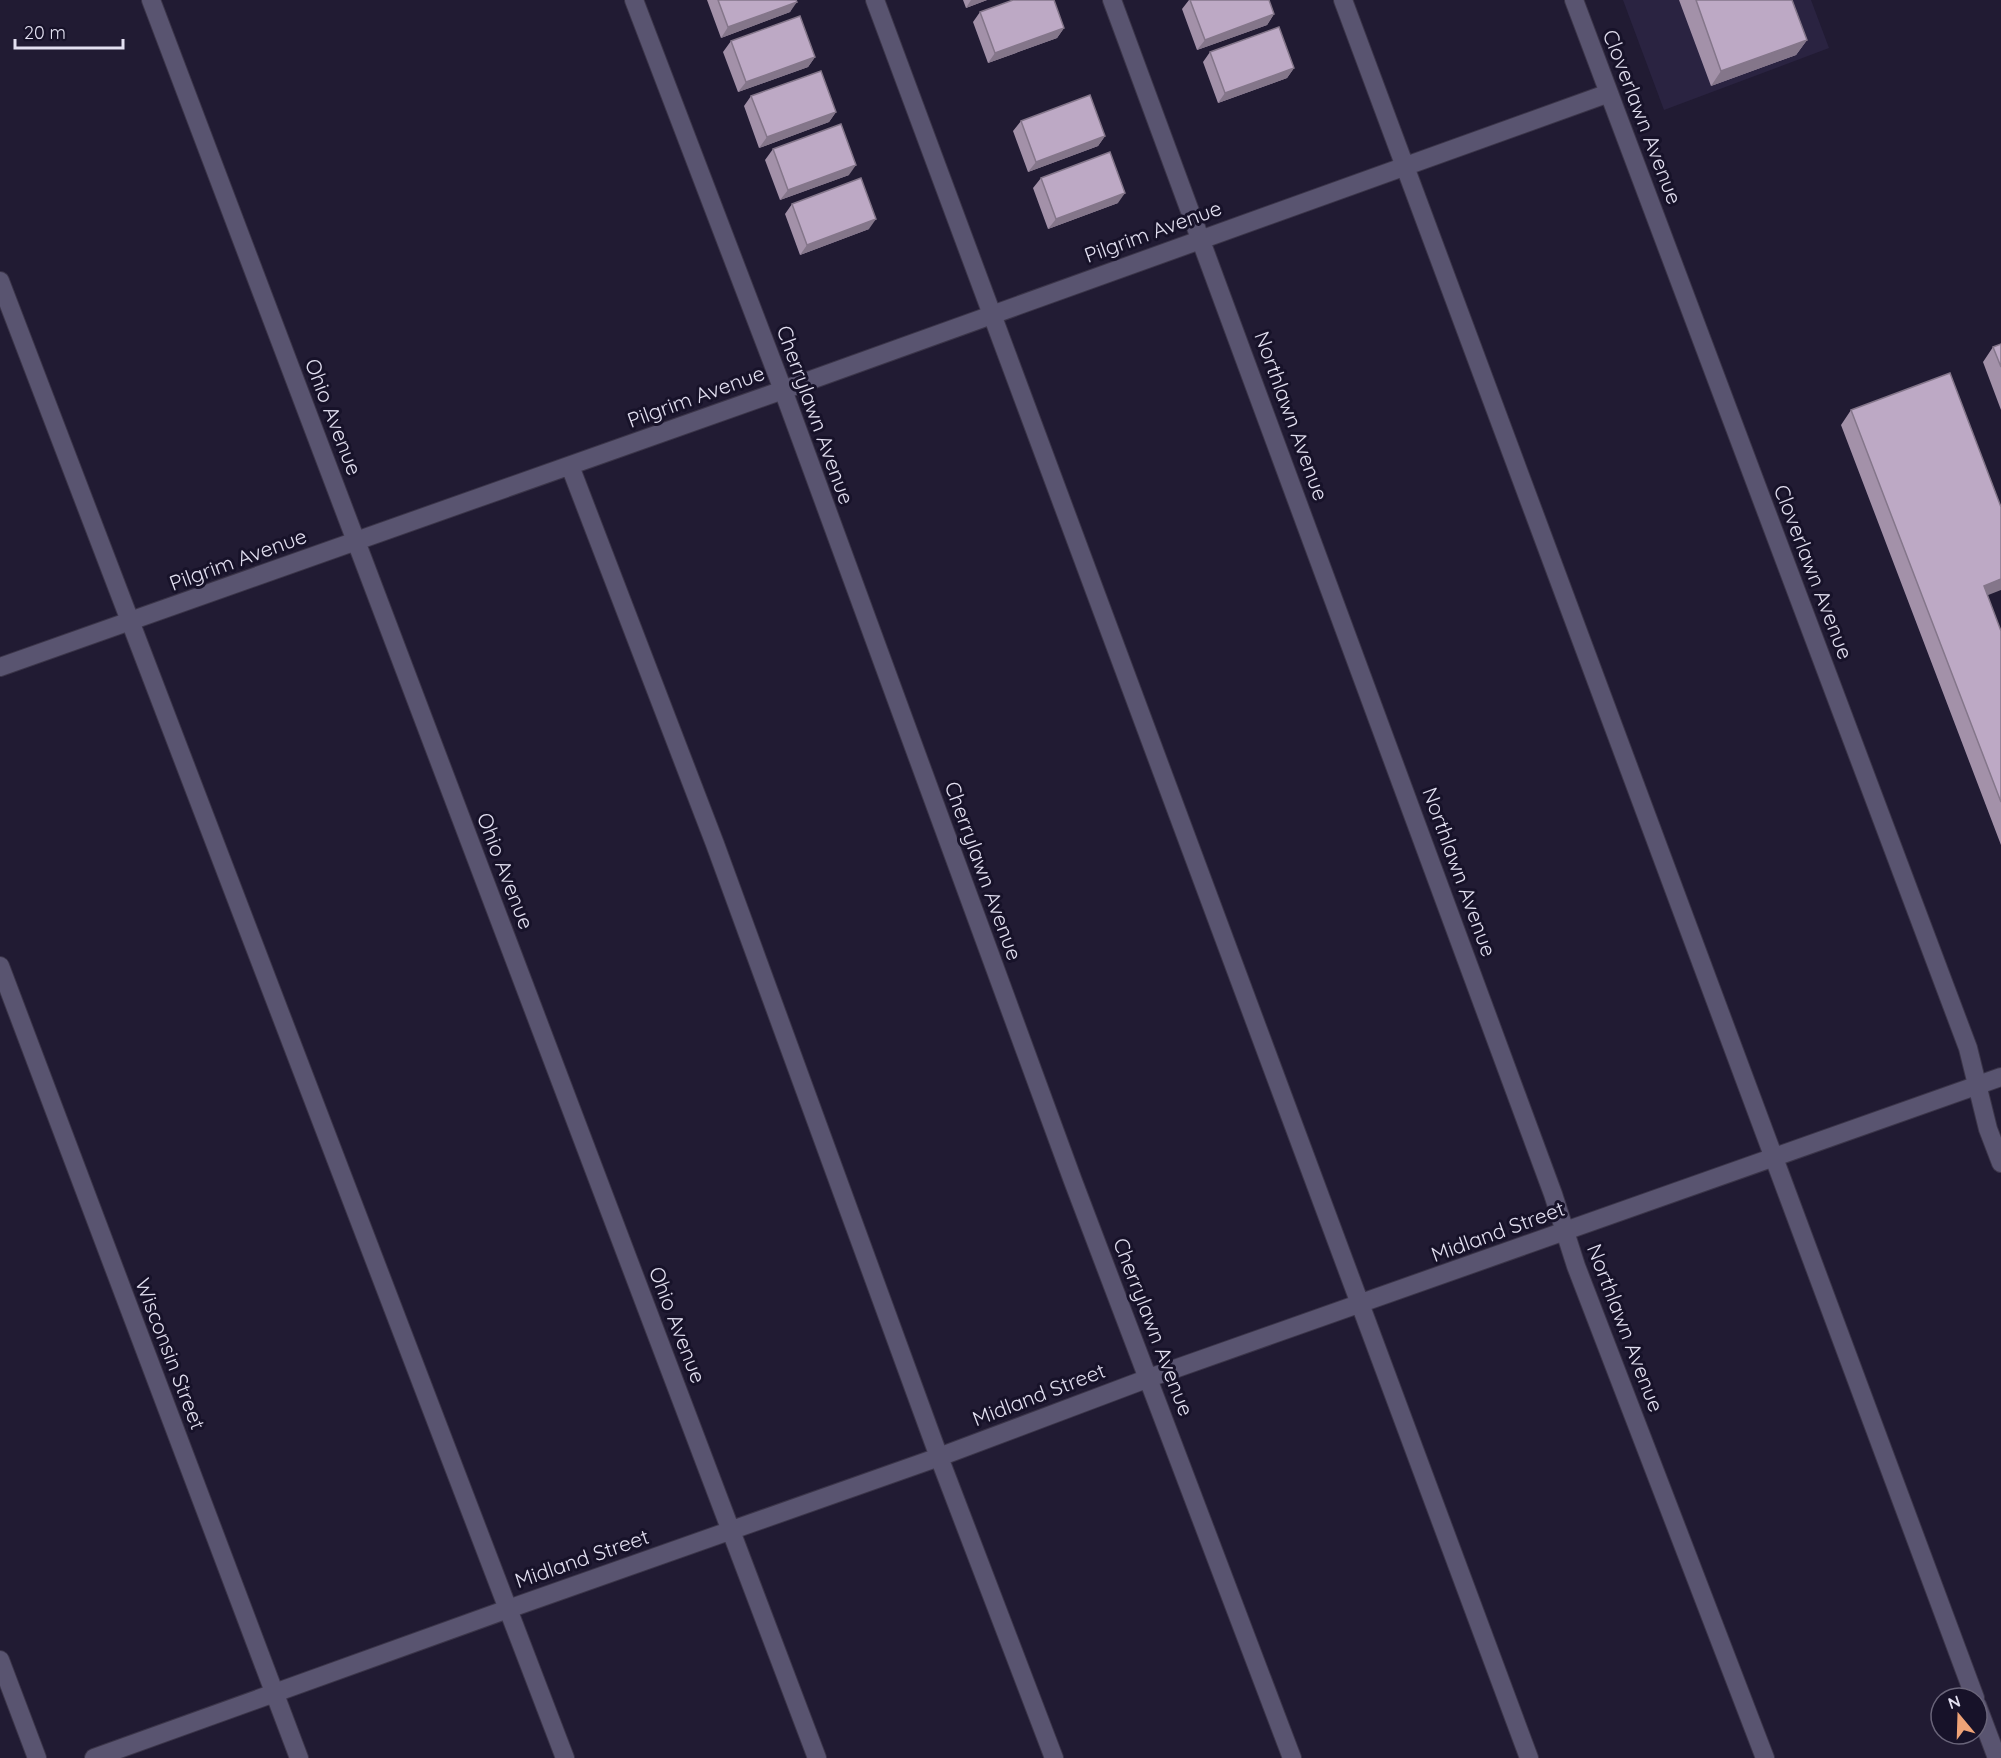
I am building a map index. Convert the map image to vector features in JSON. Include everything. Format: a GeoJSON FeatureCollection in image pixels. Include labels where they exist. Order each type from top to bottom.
{"type":"FeatureCollection","features":[{"type":"Feature","properties":{"kind":"street","name":"Ohio Avenue"},"geometry":{"type":"LineString","coordinates":[[151,0],[817,1758]]}},
{"type":"Feature","properties":{"kind":"street","name":"Cherrylawn Avenue"},"geometry":{"type":"LineString","coordinates":[[634,0],[783,390],[1073,1181],[1292,1758]]}},
{"type":"Feature","properties":{"kind":"street"},"geometry":{"type":"LineString","coordinates":[[875,0],[1529,1758]]}},
{"type":"Feature","properties":{"kind":"street","name":"Northlawn Avenue"},"geometry":{"type":"LineString","coordinates":[[1112,0],[1549,1182],[1564,1233],[1765,1758]]}},
{"type":"Feature","properties":{"kind":"street"},"geometry":{"type":"LineString","coordinates":[[1343,0],[1971,1686]]}},
{"type":"Feature","properties":{"kind":"street","name":"Cloverlawn Avenue"},"geometry":{"type":"LineString","coordinates":[[1574,0],[1968,1048],[1988,1129],[2001,1163]]}},
{"type":"Feature","properties":{"kind":"street","name":"Pilgrim Avenue"},"geometry":{"type":"LineString","coordinates":[[0,667],[570,466],[1609,93]]}},
{"type":"Feature","properties":{"kind":"street"},"geometry":{"type":"LineString","coordinates":[[0,281],[564,1758]]}},
{"type":"Feature","properties":{"kind":"street"},"geometry":{"type":"LineString","coordinates":[[570,466],[720,855],[939,1457],[1054,1758]]}},
{"type":"Feature","properties":{"kind":"street","name":"Wisconsin Street"},"geometry":{"type":"LineString","coordinates":[[0,966],[299,1758]]}},
{"type":"Feature","properties":{"kind":"street","name":"Midland Street"},"geometry":{"type":"LineString","coordinates":[[94,1758],[939,1457],[1149,1378],[2001,1077]]}},
{"type":"Feature","properties":{"kind":"street"},"geometry":{"type":"LineString","coordinates":[[0,1660],[37,1758]]}},
{"type":"Feature","properties":{"kind":"street"},"geometry":{"type":"LineString","coordinates":[[1989,1737],[1997,1758]]}},
{"type":"Feature","properties":{"kind":"shaded area"},"geometry":{"type":"Polygon","coordinates":[[[1623,0],[1811,0],[1829,48],[1664,110],[1623,0]]]}},
{"type":"Feature","properties":{"kind":"building"},"geometry":{"type":"Polygon","coordinates":[[[718,0],[796,0],[797,2],[728,27],[718,0]]]}},
{"type":"Feature","properties":{"kind":"building"},"geometry":{"type":"Polygon","coordinates":[[[1013,0],[1054,0],[1064,28],[995,53],[980,12],[1013,0]]]}},
{"type":"Feature","properties":{"kind":"building"},"geometry":{"type":"Polygon","coordinates":[[[1190,0],[1269,0],[1274,14],[1205,40],[1190,0]]]}},
{"type":"Feature","properties":{"kind":"building"},"geometry":{"type":"Polygon","coordinates":[[[1696,0],[1792,0],[1807,40],[1721,71],[1696,0]]]}},
{"type":"Feature","properties":{"kind":"building"},"geometry":{"type":"Polygon","coordinates":[[[800,16],[815,57],[746,82],[731,41],[800,16]]]}},
{"type":"Feature","properties":{"kind":"building"},"geometry":{"type":"Polygon","coordinates":[[[1279,27],[1294,68],[1225,93],[1210,52],[1279,27]]]}},
{"type":"Feature","properties":{"kind":"building"},"geometry":{"type":"Polygon","coordinates":[[[821,71],[836,112],[767,137],[751,96],[821,71]]]}},
{"type":"Feature","properties":{"kind":"building"},"geometry":{"type":"Polygon","coordinates":[[[1090,95],[1105,136],[1036,162],[1021,121],[1090,95]]]}},
{"type":"Feature","properties":{"kind":"building"},"geometry":{"type":"Polygon","coordinates":[[[841,124],[856,165],[788,190],[773,149],[841,124]]]}},
{"type":"Feature","properties":{"kind":"building"},"geometry":{"type":"Polygon","coordinates":[[[1110,152],[1125,193],[1056,219],[1041,178],[1110,152]]]}},
{"type":"Feature","properties":{"kind":"building"},"geometry":{"type":"Polygon","coordinates":[[[861,178],[876,219],[807,245],[792,204],[861,178]]]}},
{"type":"Feature","properties":{"kind":"building"},"geometry":{"type":"Polygon","coordinates":[[[2001,344],[2001,367],[1993,347],[2001,344]]]}},
{"type":"Feature","properties":{"kind":"building"},"geometry":{"type":"Polygon","coordinates":[[[1950,373],[2001,507],[2001,579],[1984,586],[2001,631],[2001,802],[1851,410],[1950,373]]]}}]}
